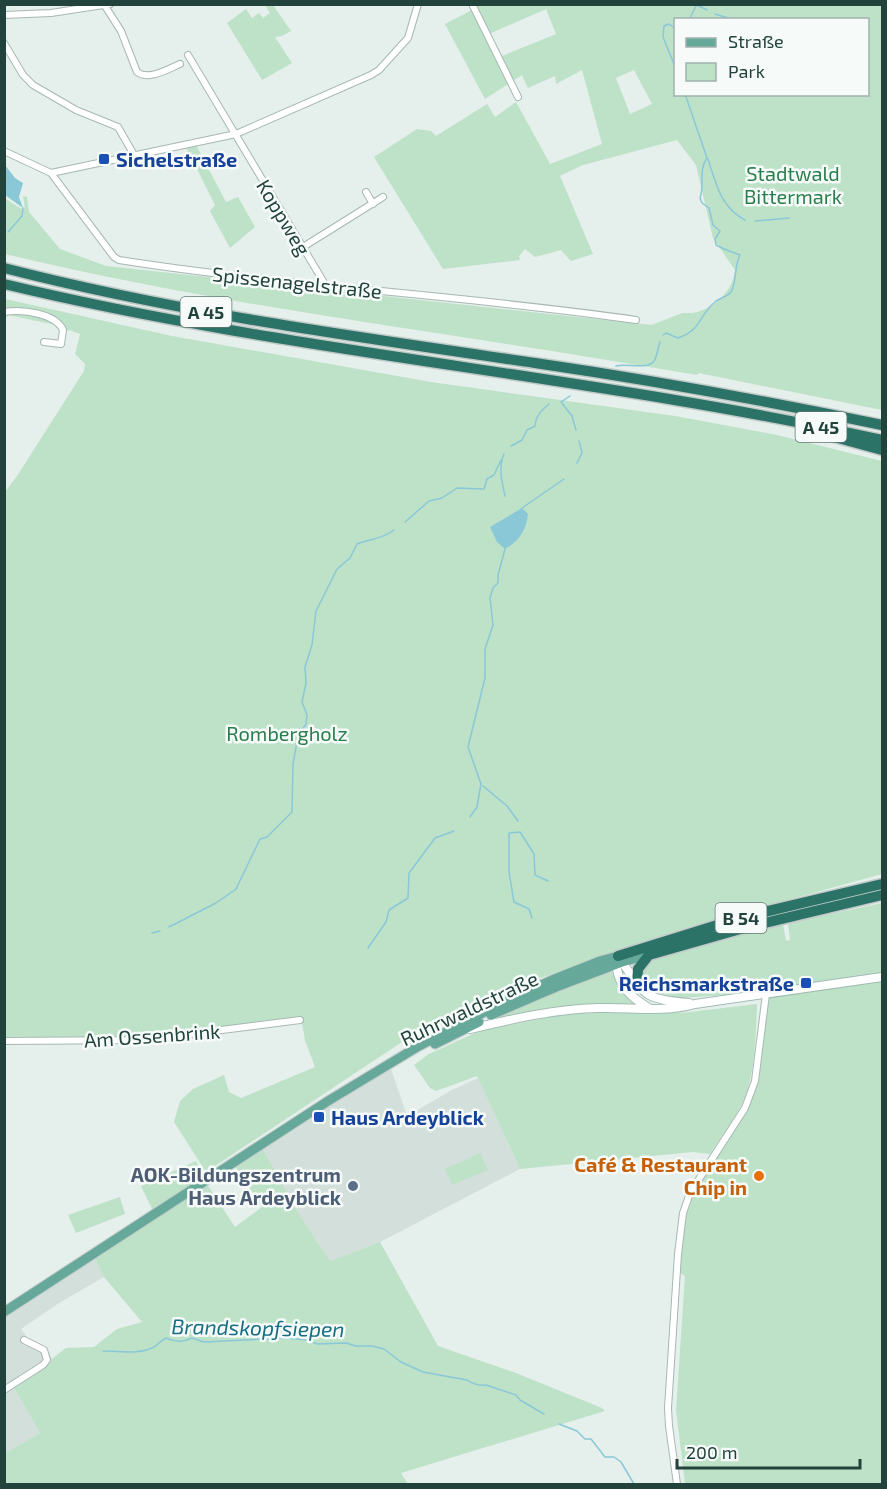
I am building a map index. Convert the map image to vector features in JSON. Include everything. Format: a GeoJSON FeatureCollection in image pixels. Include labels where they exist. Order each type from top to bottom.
{"type":"FeatureCollection","features":[{"type":"Feature","properties":{"kind":"highway","name":"A 45"},"geometry":{"type":"LineString","coordinates":[[4,268],[116,294],[238,318],[695,389],[878,424]]}},
{"type":"Feature","properties":{"kind":"highway","name":"A 45"},"geometry":{"type":"LineString","coordinates":[[4,284],[199,325],[643,395],[773,418],[869,442],[882,440]]}},
{"type":"Feature","properties":{"kind":"highway"},"geometry":{"type":"LineString","coordinates":[[869,442],[882,450]]}},
{"type":"Feature","properties":{"kind":"highway","name":"Ruhrwaldstraße"},"geometry":{"type":"LineString","coordinates":[[619,960],[743,917],[882,884]]}},
{"type":"Feature","properties":{"kind":"highway","name":"Ruhrwaldstraße"},"geometry":{"type":"LineString","coordinates":[[650,955],[744,928],[882,895]]}},
{"type":"Feature","properties":{"kind":"highway"},"geometry":{"type":"LineString","coordinates":[[637,983],[638,969],[650,955]]}},
{"type":"Feature","properties":{"kind":"main road","name":"Ruhrwaldstraße"},"geometry":{"type":"LineString","coordinates":[[397,1061],[444,1032],[496,1006],[581,969],[650,955]]}},
{"type":"Feature","properties":{"kind":"main road","name":"Ruhrwaldstraße"},"geometry":{"type":"LineString","coordinates":[[397,1061],[497,1012],[619,960]]}},
{"type":"Feature","properties":{"kind":"main road"},"geometry":{"type":"LineString","coordinates":[[619,960],[645,993],[655,998],[695,1004]]}},
{"type":"Feature","properties":{"kind":"main road"},"geometry":{"type":"LineString","coordinates":[[619,960],[620,981],[635,1000],[650,1009]]}},
{"type":"Feature","properties":{"kind":"main road"},"geometry":{"type":"LineString","coordinates":[[458,1032],[557,1011],[598,1008],[682,1008],[695,1004],[882,976]]}},
{"type":"Feature","properties":{"kind":"main road","name":"B 54"},"geometry":{"type":"LineString","coordinates":[[4,1312],[328,1101],[397,1061]]}},
{"type":"Feature","properties":{"kind":"street"},"geometry":{"type":"LineString","coordinates":[[51,173],[236,134],[379,70],[408,38],[418,4]]}},
{"type":"Feature","properties":{"kind":"street"},"geometry":{"type":"LineString","coordinates":[[472,4],[518,98]]}},
{"type":"Feature","properties":{"kind":"street"},"geometry":{"type":"LineString","coordinates":[[4,15],[51,13],[108,5],[137,72],[141,76],[180,64]]}},
{"type":"Feature","properties":{"kind":"street"},"geometry":{"type":"LineString","coordinates":[[4,43],[23,75],[33,85],[76,110],[118,127],[134,155]]}},
{"type":"Feature","properties":{"kind":"street","name":"Koppweg"},"geometry":{"type":"LineString","coordinates":[[189,55],[326,285]]}},
{"type":"Feature","properties":{"kind":"street","name":"Spissenagelstraße"},"geometry":{"type":"LineString","coordinates":[[4,150],[51,173],[114,257],[119,260],[171,268],[462,298],[636,320]]}},
{"type":"Feature","properties":{"kind":"street"},"geometry":{"type":"LineString","coordinates":[[366,192],[373,204]]}},
{"type":"Feature","properties":{"kind":"street"},"geometry":{"type":"LineString","coordinates":[[303,247],[383,197]]}},
{"type":"Feature","properties":{"kind":"street"},"geometry":{"type":"LineString","coordinates":[[4,312],[20,311],[57,322],[63,330],[61,344],[44,342]]}},
{"type":"Feature","properties":{"kind":"street"},"geometry":{"type":"LineString","coordinates":[[677,1485],[668,1407],[678,1254],[683,1213],[690,1193],[740,1117],[752,1094],[766,993]]}},
{"type":"Feature","properties":{"kind":"street","name":"Am Ossenbrink"},"geometry":{"type":"LineString","coordinates":[[4,1041],[143,1040],[300,1020]]}},
{"type":"Feature","properties":{"kind":"street"},"geometry":{"type":"LineString","coordinates":[[4,1390],[43,1365],[47,1360],[44,1350],[24,1340]]}},
{"type":"Feature","properties":{"kind":"shaded area"},"geometry":{"type":"Polygon","coordinates":[[[390,1066],[407,1116],[478,1078],[520,1169],[380,1242],[330,1261],[299,1214],[261,1146],[390,1066]]]}},
{"type":"Feature","properties":{"kind":"shaded area"},"geometry":{"type":"Polygon","coordinates":[[[93,1255],[104,1277],[59,1303],[21,1329],[28,1338],[42,1346],[52,1358],[14,1388],[40,1433],[5,1454],[5,1312],[93,1255]]]}},
{"type":"Feature","properties":{"kind":"green space","name":"Stadtwald Bittermark"},"geometry":{"type":"Polygon","coordinates":[[[472,4],[882,5],[882,410],[699,373],[697,375],[263,306],[5,254],[4,198],[22,209],[25,207],[23,196],[27,197],[29,212],[60,249],[106,266],[652,325],[683,313],[700,311],[721,299],[730,286],[735,270],[713,238],[696,165],[677,140],[583,165],[560,176],[593,254],[571,261],[561,250],[535,257],[525,249],[519,256],[520,260],[443,269],[374,157],[417,129],[431,131],[436,136],[487,104],[495,117],[516,102],[550,164],[602,144],[582,70],[556,84],[555,76],[528,88],[522,75],[485,99],[445,24],[474,9],[472,4]],[[546,9],[489,34],[502,56],[556,34],[546,9]],[[634,70],[616,78],[630,114],[652,104],[634,70]]]}},
{"type":"Feature","properties":{"kind":"green space"},"geometry":{"type":"Polygon","coordinates":[[[265,5],[273,5],[291,31],[275,37],[292,63],[262,80],[227,23],[246,9],[252,18],[259,13],[263,18],[270,13],[265,5]]]}},
{"type":"Feature","properties":{"kind":"green space"},"geometry":{"type":"Polygon","coordinates":[[[196,145],[226,202],[238,197],[255,227],[230,248],[210,211],[215,205],[186,147],[196,145]]]}},
{"type":"Feature","properties":{"kind":"green space","name":"Rombergholz"},"geometry":{"type":"Polygon","coordinates":[[[5,299],[172,336],[431,382],[675,416],[777,435],[882,461],[882,874],[689,927],[526,983],[417,1032],[206,1172],[174,1122],[180,1101],[193,1089],[224,1075],[229,1092],[241,1098],[315,1067],[305,1040],[301,1017],[126,1037],[5,1037],[5,492],[84,371],[85,364],[75,354],[80,334],[69,330],[61,334],[56,325],[8,315],[5,318],[5,299]]]}},
{"type":"Feature","properties":{"kind":"green space"},"geometry":{"type":"Polygon","coordinates":[[[882,903],[882,973],[724,995],[683,998],[652,992],[642,980],[647,963],[671,952],[783,924],[786,941],[790,940],[788,923],[882,903]]]}},
{"type":"Feature","properties":{"kind":"green space"},"geometry":{"type":"Polygon","coordinates":[[[611,969],[622,990],[638,1007],[488,1021],[553,992],[611,969]]]}},
{"type":"Feature","properties":{"kind":"green space"},"geometry":{"type":"Polygon","coordinates":[[[882,977],[882,1484],[685,1484],[676,1410],[685,1276],[680,1273],[686,1202],[745,1108],[754,1087],[766,994],[882,977]]]}},
{"type":"Feature","properties":{"kind":"green space"},"geometry":{"type":"Polygon","coordinates":[[[757,1004],[751,1076],[745,1097],[738,1112],[710,1154],[693,1152],[520,1169],[477,1076],[436,1091],[430,1088],[414,1065],[429,1054],[479,1031],[560,1015],[614,1012],[681,1013],[757,1004]]]}},
{"type":"Feature","properties":{"kind":"green space"},"geometry":{"type":"Polygon","coordinates":[[[261,1146],[299,1214],[330,1261],[380,1242],[438,1346],[516,1373],[605,1411],[401,1473],[408,1484],[5,1484],[4,1454],[40,1433],[14,1388],[66,1348],[94,1347],[117,1329],[142,1322],[104,1277],[93,1255],[155,1215],[141,1186],[196,1161],[205,1181],[235,1227],[262,1207],[233,1163],[261,1146]]]}},
{"type":"Feature","properties":{"kind":"green space"},"geometry":{"type":"Polygon","coordinates":[[[480,1153],[488,1170],[452,1185],[445,1169],[480,1153]]]}},
{"type":"Feature","properties":{"kind":"green space"},"geometry":{"type":"Polygon","coordinates":[[[120,1197],[125,1214],[76,1233],[68,1215],[120,1197]]]}},
{"type":"Feature","properties":{"kind":"water"},"geometry":{"type":"Polygon","coordinates":[[[5,165],[15,178],[23,183],[19,197],[23,208],[5,195],[5,165]]]}},
{"type":"Feature","properties":{"kind":"water"},"geometry":{"type":"Polygon","coordinates":[[[522,508],[528,514],[526,526],[518,539],[505,549],[497,542],[490,527],[522,508]]]}},
{"type":"Feature","properties":{"kind":"waterway"},"geometry":{"type":"LineString","coordinates":[[690,18],[697,4]]}},
{"type":"Feature","properties":{"kind":"waterway"},"geometry":{"type":"LineString","coordinates":[[697,5],[707,10]]}},
{"type":"Feature","properties":{"kind":"waterway"},"geometry":{"type":"LineString","coordinates":[[715,14],[728,18]]}},
{"type":"Feature","properties":{"kind":"waterway"},"geometry":{"type":"LineString","coordinates":[[674,28],[669,24],[664,26],[663,37],[674,64]]}},
{"type":"Feature","properties":{"kind":"waterway"},"geometry":{"type":"LineString","coordinates":[[663,335],[666,333],[678,338],[686,335],[696,327],[705,312],[715,302],[731,292],[740,255],[716,245],[715,239],[720,231],[713,225],[709,208],[702,203],[700,198],[703,167],[707,158],[686,96]]}},
{"type":"Feature","properties":{"kind":"waterway"},"geometry":{"type":"LineString","coordinates":[[708,159],[720,194],[730,209],[745,220]]}},
{"type":"Feature","properties":{"kind":"waterway"},"geometry":{"type":"LineString","coordinates":[[8,232],[22,216],[23,208]]}},
{"type":"Feature","properties":{"kind":"waterway"},"geometry":{"type":"LineString","coordinates":[[755,221],[789,218]]}},
{"type":"Feature","properties":{"kind":"waterway"},"geometry":{"type":"LineString","coordinates":[[616,366],[651,364],[655,359],[660,342]]}},
{"type":"Feature","properties":{"kind":"waterway"},"geometry":{"type":"LineString","coordinates":[[570,396],[561,402],[572,416],[576,430]]}},
{"type":"Feature","properties":{"kind":"waterway"},"geometry":{"type":"LineString","coordinates":[[511,446],[522,440],[527,430],[535,426],[539,414],[549,404]]}},
{"type":"Feature","properties":{"kind":"waterway"},"geometry":{"type":"LineString","coordinates":[[577,463],[582,453],[579,441]]}},
{"type":"Feature","properties":{"kind":"waterway"},"geometry":{"type":"LineString","coordinates":[[504,454],[501,470],[505,496]]}},
{"type":"Feature","properties":{"kind":"waterway"},"geometry":{"type":"LineString","coordinates":[[405,522],[429,501],[442,498],[457,488],[484,489],[487,479],[494,475],[501,460]]}},
{"type":"Feature","properties":{"kind":"waterway"},"geometry":{"type":"LineString","coordinates":[[522,508],[564,479]]}},
{"type":"Feature","properties":{"kind":"waterway"},"geometry":{"type":"LineString","coordinates":[[169,927],[216,903],[236,889],[260,839],[267,837],[292,812],[293,764],[298,736],[306,724],[307,715],[302,702],[306,683],[305,667],[312,645],[316,611],[337,569],[350,558],[357,544],[381,537],[394,530]]}},
{"type":"Feature","properties":{"kind":"waterway"},"geometry":{"type":"LineString","coordinates":[[470,817],[477,807],[481,784],[468,747],[485,678],[485,649],[493,625],[490,598],[493,588],[498,583],[505,549]]}},
{"type":"Feature","properties":{"kind":"waterway"},"geometry":{"type":"LineString","coordinates":[[483,786],[507,806],[518,821]]}},
{"type":"Feature","properties":{"kind":"waterway"},"geometry":{"type":"LineString","coordinates":[[368,948],[386,922],[389,910],[408,898],[409,873],[435,838],[454,831]]}},
{"type":"Feature","properties":{"kind":"waterway"},"geometry":{"type":"LineString","coordinates":[[532,918],[529,909],[514,902],[509,872],[509,833],[520,832],[534,854],[535,875],[548,881]]}},
{"type":"Feature","properties":{"kind":"waterway"},"geometry":{"type":"LineString","coordinates":[[152,933],[160,931]]}},
{"type":"Feature","properties":{"kind":"waterway","name":"Brandskopfsiepen"},"geometry":{"type":"LineString","coordinates":[[103,1351],[142,1351],[154,1347],[166,1338],[179,1341],[192,1338],[204,1342],[287,1338],[308,1340],[317,1344],[346,1343],[356,1346],[372,1346],[384,1349],[401,1362],[423,1372],[467,1380],[516,1395],[520,1400],[544,1414]]}},
{"type":"Feature","properties":{"kind":"waterway","name":"Brandskopfsiepen"},"geometry":{"type":"LineString","coordinates":[[559,1424],[577,1431],[585,1439],[591,1439],[605,1457],[614,1457],[621,1462],[634,1484]]}},
{"type":"Feature","properties":{"kind":"place","name":"Sichelstraße"},"geometry":{"type":"Point","coordinates":[104,159]}},
{"type":"Feature","properties":{"kind":"place","name":"Reichsmarkstraße"},"geometry":{"type":"Point","coordinates":[806,983]}},
{"type":"Feature","properties":{"kind":"place","name":"Haus Ardeyblick"},"geometry":{"type":"Point","coordinates":[319,1117]}},
{"type":"Feature","properties":{"kind":"place","name":"Café & Restaurant Chip in"},"geometry":{"type":"Point","coordinates":[759,1176]}},
{"type":"Feature","properties":{"kind":"place","name":"AOK-Bildungszentrum Haus Ardeyblick"},"geometry":{"type":"Point","coordinates":[353,1186]}}]}
